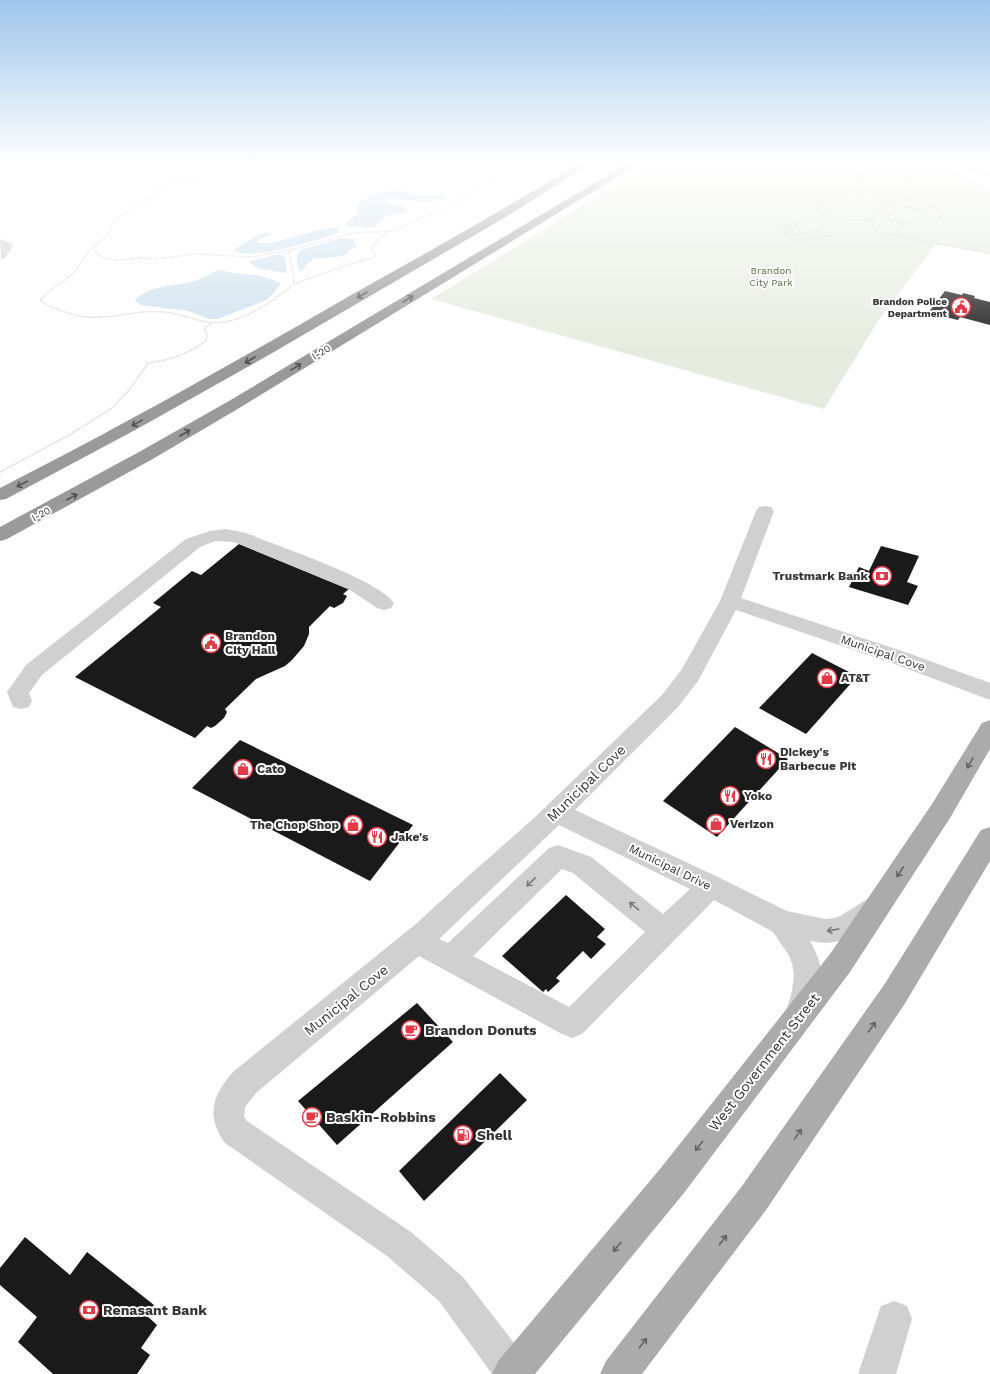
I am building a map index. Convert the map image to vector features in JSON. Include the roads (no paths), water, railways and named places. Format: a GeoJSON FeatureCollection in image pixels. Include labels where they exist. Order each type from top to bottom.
{"type":"FeatureCollection","features":[{"type":"Feature","properties":{"kind":"highway"},"geometry":{"type":"LineString","coordinates":[[0,495],[84,453],[483,225]]}},
{"type":"Feature","properties":{"kind":"highway","name":"I-20"},"geometry":{"type":"LineString","coordinates":[[0,535],[89,487],[235,404],[532,225]]}},
{"type":"Feature","properties":{"kind":"main road","name":"West Government Street"},"geometry":{"type":"LineString","coordinates":[[513,1373],[672,1181],[840,963],[941,811],[990,729]]}},
{"type":"Feature","properties":{"kind":"main road"},"geometry":{"type":"LineString","coordinates":[[619,1374],[754,1198],[894,995],[990,838]]}},
{"type":"Feature","properties":{"kind":"street","name":"Municipal Cove"},"geometry":{"type":"LineString","coordinates":[[513,1373],[451,1288],[399,1244],[236,1132],[229,1122],[229,1108],[233,1095],[245,1082],[417,941],[556,812],[670,701],[690,675],[730,601],[765,511]]}},
{"type":"Feature","properties":{"kind":"street"},"geometry":{"type":"LineString","coordinates":[[21,701],[18,692],[34,670],[193,543],[216,534],[226,534],[239,537],[357,585],[384,603]]}},
{"type":"Feature","properties":{"kind":"street","name":"Municipal Cove"},"geometry":{"type":"LineString","coordinates":[[730,601],[900,658],[990,692]]}},
{"type":"Feature","properties":{"kind":"street","name":"Municipal Drive"},"geometry":{"type":"LineString","coordinates":[[556,812],[711,886],[783,923],[825,931],[835,930],[848,926],[879,905]]}},
{"type":"Feature","properties":{"kind":"street"},"geometry":{"type":"LineString","coordinates":[[451,959],[558,856],[582,865],[664,931]]}},
{"type":"Feature","properties":{"kind":"street"},"geometry":{"type":"LineString","coordinates":[[417,941],[572,1024],[711,886]]}},
{"type":"Feature","properties":{"kind":"street","name":"Municipal Drive"},"geometry":{"type":"LineString","coordinates":[[783,923],[800,949],[808,970],[808,980],[801,1014]]}},
{"type":"Feature","properties":{"kind":"street"},"geometry":{"type":"LineString","coordinates":[[877,1374],[894,1319]]}},
{"type":"Feature","properties":{"kind":"water"},"geometry":{"type":"Polygon","coordinates":[[[346,225],[376,225],[369,228],[346,225]]]}},
{"type":"Feature","properties":{"kind":"water"},"geometry":{"type":"Polygon","coordinates":[[[339,228],[338,233],[284,249],[253,253],[241,253],[233,250],[256,236],[265,233],[272,234],[260,239],[257,242],[258,243],[272,243],[318,230],[339,228]]]}},
{"type":"Feature","properties":{"kind":"water"},"geometry":{"type":"Polygon","coordinates":[[[341,238],[355,239],[354,243],[357,247],[349,250],[348,253],[343,256],[312,259],[311,262],[307,263],[304,269],[299,271],[297,256],[299,252],[341,238]]]}},
{"type":"Feature","properties":{"kind":"water"},"geometry":{"type":"Polygon","coordinates":[[[280,254],[285,258],[287,273],[260,269],[249,263],[251,261],[280,254]]]}},
{"type":"Feature","properties":{"kind":"water"},"geometry":{"type":"Polygon","coordinates":[[[221,270],[266,277],[281,284],[267,300],[217,319],[209,319],[188,311],[141,305],[135,301],[146,292],[198,280],[221,270]]]}},
{"type":"Feature","properties":{"kind":"place","name":"Brandon Police Department"},"geometry":{"type":"Point","coordinates":[961,307]}},
{"type":"Feature","properties":{"kind":"place","name":"Trustmark Bank"},"geometry":{"type":"Point","coordinates":[882,576]}},
{"type":"Feature","properties":{"kind":"place","name":"Brandon City Hall"},"geometry":{"type":"Point","coordinates":[211,643]}},
{"type":"Feature","properties":{"kind":"place","name":"AT&T"},"geometry":{"type":"Point","coordinates":[827,678]}},
{"type":"Feature","properties":{"kind":"place","name":"Dickey's Barbecue Pit"},"geometry":{"type":"Point","coordinates":[766,759]}},
{"type":"Feature","properties":{"kind":"place","name":"Cato"},"geometry":{"type":"Point","coordinates":[243,769]}},
{"type":"Feature","properties":{"kind":"place","name":"Yoko"},"geometry":{"type":"Point","coordinates":[730,796]}},
{"type":"Feature","properties":{"kind":"place","name":"Verizon"},"geometry":{"type":"Point","coordinates":[716,824]}},
{"type":"Feature","properties":{"kind":"place","name":"The Chop Shop"},"geometry":{"type":"Point","coordinates":[353,825]}},
{"type":"Feature","properties":{"kind":"place","name":"Jake's"},"geometry":{"type":"Point","coordinates":[377,837]}},
{"type":"Feature","properties":{"kind":"place","name":"Brandon Donuts"},"geometry":{"type":"Point","coordinates":[411,1030]}},
{"type":"Feature","properties":{"kind":"place","name":"Baskin-Robbins"},"geometry":{"type":"Point","coordinates":[312,1117]}},
{"type":"Feature","properties":{"kind":"place","name":"Shell"},"geometry":{"type":"Point","coordinates":[463,1135]}},
{"type":"Feature","properties":{"kind":"place","name":"Renasant Bank"},"geometry":{"type":"Point","coordinates":[89,1310]}},
{"type":"Feature","properties":{"kind":"park label","name":"Brandon City Park"},"geometry":{"type":"Point","coordinates":[771,276]}}]}
